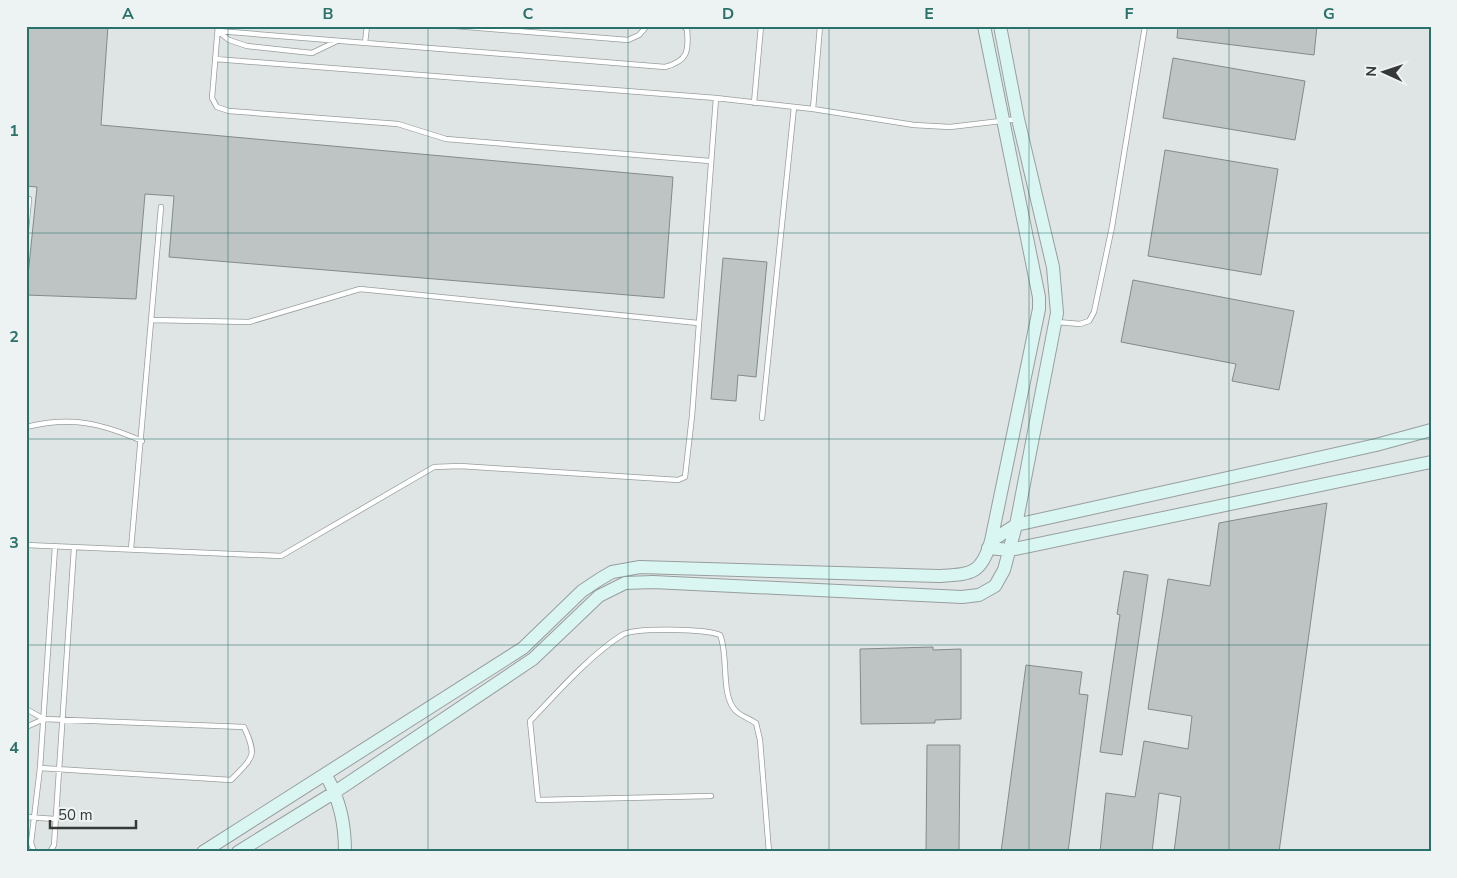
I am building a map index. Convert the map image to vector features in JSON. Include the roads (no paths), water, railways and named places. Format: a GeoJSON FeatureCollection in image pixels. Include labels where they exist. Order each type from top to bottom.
{"type":"FeatureCollection","features":[{"type":"Feature","properties":{"kind":"street"},"geometry":{"type":"LineString","coordinates":[[203,852],[523,648],[582,591],[612,572],[640,567],[939,576],[970,574],[982,563],[989,544],[1040,297],[984,26]]}},
{"type":"Feature","properties":{"kind":"street"},"geometry":{"type":"LineString","coordinates":[[238,852],[335,792],[533,659],[599,596],[625,583],[653,582],[962,597],[979,595],[995,586],[1004,570],[1016,525],[1056,322],[1057,294],[1053,267],[1018,119],[1000,26]]}},
{"type":"Feature","properties":{"kind":"street"},"geometry":{"type":"LineString","coordinates":[[989,544],[1016,525],[1367,447],[1431,430]]}},
{"type":"Feature","properties":{"kind":"street"},"geometry":{"type":"LineString","coordinates":[[989,544],[1010,550],[1431,462]]}},
{"type":"Feature","properties":{"kind":"street"},"geometry":{"type":"LineString","coordinates":[[326,775],[335,792],[344,820],[346,852]]}},
{"type":"Feature","properties":{"kind":"lane"},"geometry":{"type":"LineString","coordinates":[[365,43],[367,26]]}},
{"type":"Feature","properties":{"kind":"lane"},"geometry":{"type":"LineString","coordinates":[[455,26],[628,40],[647,26]]}},
{"type":"Feature","properties":{"kind":"lane"},"geometry":{"type":"LineString","coordinates":[[218,28],[365,43],[665,67],[678,64],[685,56],[688,44],[687,29],[683,26]]}},
{"type":"Feature","properties":{"kind":"lane"},"geometry":{"type":"LineString","coordinates":[[754,103],[761,26]]}},
{"type":"Feature","properties":{"kind":"lane"},"geometry":{"type":"LineString","coordinates":[[813,109],[820,26]]}},
{"type":"Feature","properties":{"kind":"lane"},"geometry":{"type":"LineString","coordinates":[[1056,322],[1080,324],[1089,321],[1094,312],[1112,227],[1145,26]]}},
{"type":"Feature","properties":{"kind":"lane"},"geometry":{"type":"LineString","coordinates":[[218,28],[228,40],[247,46],[312,53],[338,40]]}},
{"type":"Feature","properties":{"kind":"lane"},"geometry":{"type":"LineString","coordinates":[[218,28],[212,98],[217,106],[229,111],[398,124],[446,138],[710,161]]}},
{"type":"Feature","properties":{"kind":"lane"},"geometry":{"type":"LineString","coordinates":[[215,59],[716,98],[813,109],[914,126],[950,127],[1018,119]]}},
{"type":"Feature","properties":{"kind":"lane"},"geometry":{"type":"LineString","coordinates":[[26,545],[281,556],[293,552],[434,467],[460,466],[678,480],[685,477],[716,98]]}},
{"type":"Feature","properties":{"kind":"lane"},"geometry":{"type":"LineString","coordinates":[[762,418],[794,107]]}},
{"type":"Feature","properties":{"kind":"lane"},"geometry":{"type":"LineString","coordinates":[[26,230],[29,199]]}},
{"type":"Feature","properties":{"kind":"lane"},"geometry":{"type":"LineString","coordinates":[[131,550],[161,207]]}},
{"type":"Feature","properties":{"kind":"lane"},"geometry":{"type":"LineString","coordinates":[[152,320],[249,322],[360,288],[698,323]]}},
{"type":"Feature","properties":{"kind":"lane"},"geometry":{"type":"LineString","coordinates":[[26,427],[48,422],[91,423],[116,430],[142,441]]}},
{"type":"Feature","properties":{"kind":"lane"},"geometry":{"type":"LineString","coordinates":[[34,852],[31,843],[44,719],[55,547]]}},
{"type":"Feature","properties":{"kind":"lane"},"geometry":{"type":"LineString","coordinates":[[50,852],[54,844],[60,720],[74,548]]}},
{"type":"Feature","properties":{"kind":"lane"},"geometry":{"type":"LineString","coordinates":[[711,796],[538,800],[530,721],[598,654],[624,633],[682,629],[713,631],[720,635],[725,645],[727,692],[734,710],[756,723],[760,740],[769,852]]}},
{"type":"Feature","properties":{"kind":"lane"},"geometry":{"type":"LineString","coordinates":[[26,709],[44,719],[244,726],[252,746],[251,759],[230,780],[40,768]]}},
{"type":"Feature","properties":{"kind":"lane"},"geometry":{"type":"LineString","coordinates":[[26,727],[44,719]]}},
{"type":"Feature","properties":{"kind":"lane"},"geometry":{"type":"LineString","coordinates":[[26,817],[55,820]]}}]}
